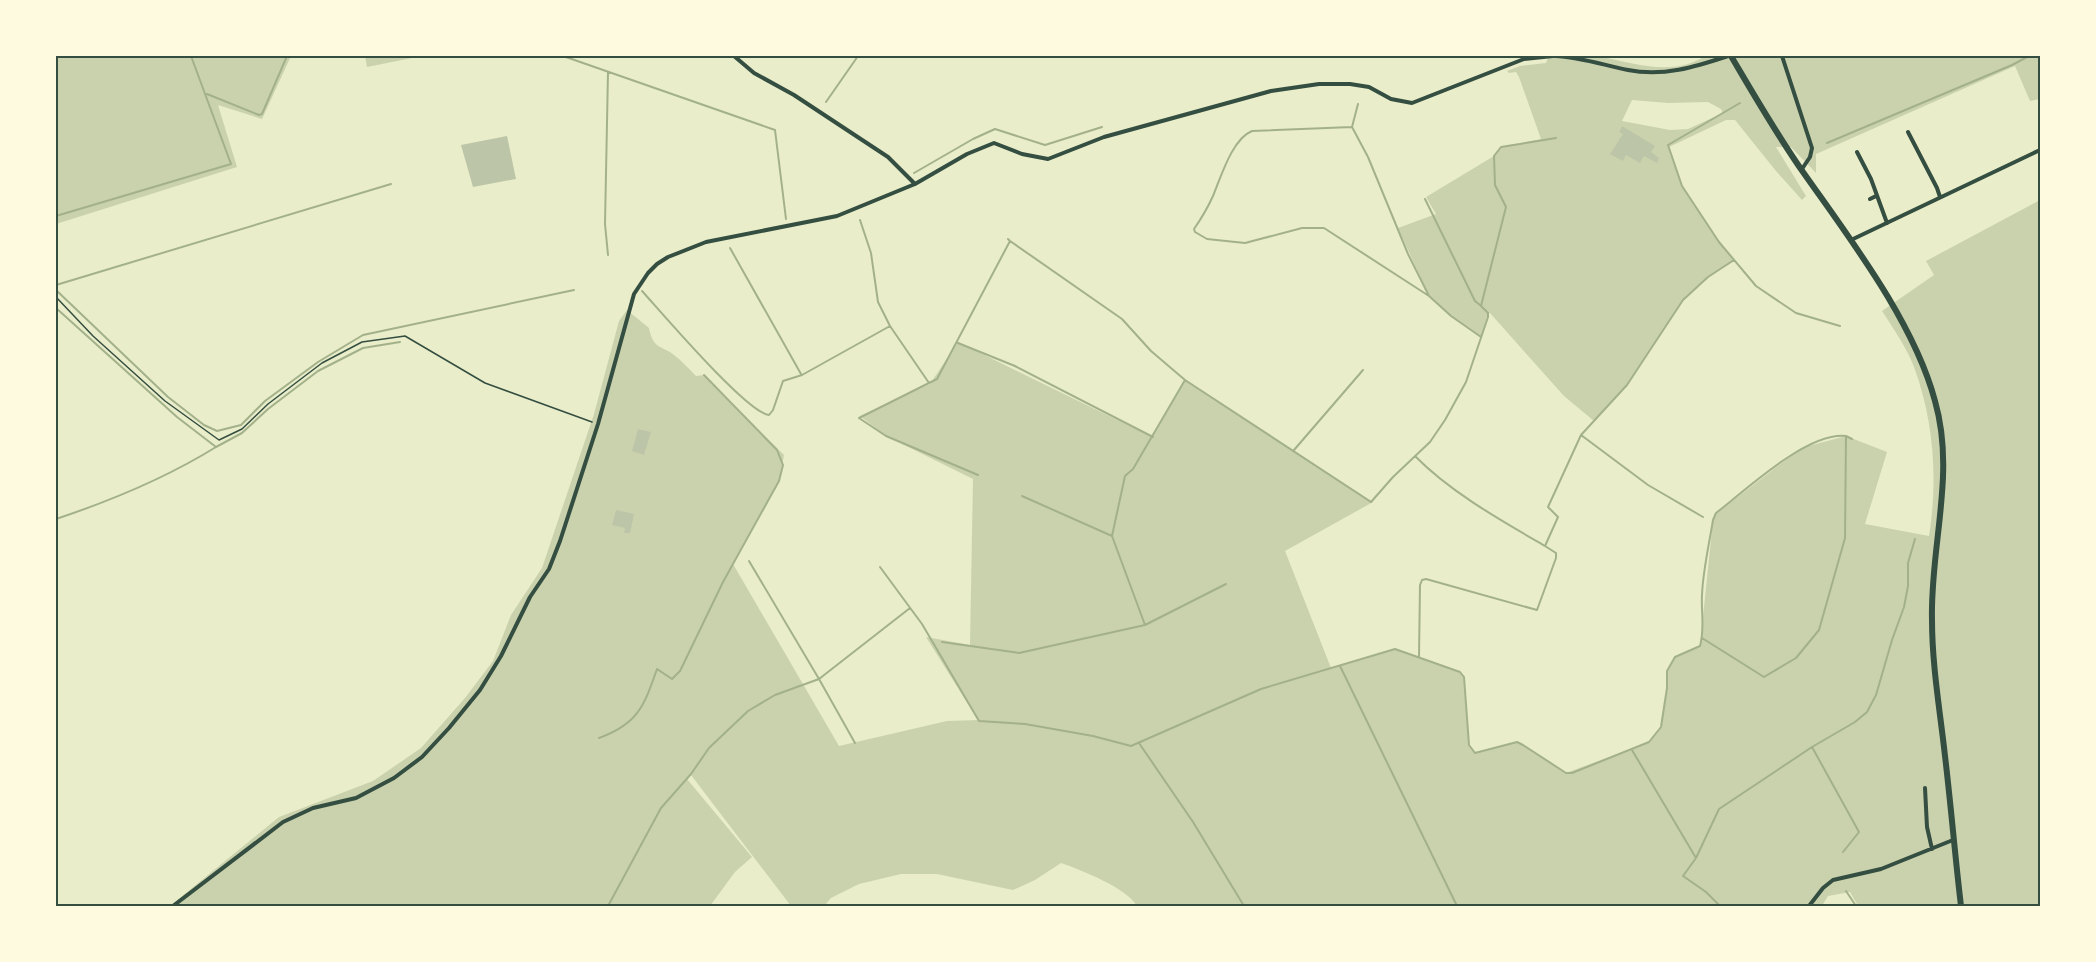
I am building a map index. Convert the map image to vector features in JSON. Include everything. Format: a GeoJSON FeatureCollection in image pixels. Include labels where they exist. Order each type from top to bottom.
{"type":"FeatureCollection","features":[{"type":"Feature","properties":{"kind":"main road"},"geometry":{"type":"LineString","coordinates":[[1729,56],[1762,111],[1851,240],[1893,309],[1928,377],[1941,428],[1943,454],[1942,508],[1932,580],[1932,645],[1961,906]]}},
{"type":"Feature","properties":{"kind":"street"},"geometry":{"type":"LineString","coordinates":[[734,56],[754,72],[794,95],[888,157],[915,184]]}},
{"type":"Feature","properties":{"kind":"street"},"geometry":{"type":"LineString","coordinates":[[173,906],[283,822],[314,808],[356,798],[394,778],[422,757],[480,690],[501,656],[530,597],[549,569],[560,541],[598,424],[634,294],[648,273],[668,257],[706,242],[837,216],[915,184],[967,154],[994,143],[1022,154],[1048,159],[1104,137],[1271,91],[1319,84],[1350,84],[1369,87],[1391,99],[1412,103],[1524,59],[1554,56],[1583,59],[1630,71],[1653,73],[1687,69],[1729,56]]}},
{"type":"Feature","properties":{"kind":"street"},"geometry":{"type":"LineString","coordinates":[[1782,56],[1812,148],[1810,157],[1802,170]]}},
{"type":"Feature","properties":{"kind":"street"},"geometry":{"type":"LineString","coordinates":[[1908,132],[1940,197]]}},
{"type":"Feature","properties":{"kind":"street"},"geometry":{"type":"LineString","coordinates":[[1851,240],[2040,150]]}},
{"type":"Feature","properties":{"kind":"street"},"geometry":{"type":"LineString","coordinates":[[1857,152],[1871,179],[1887,223]]}},
{"type":"Feature","properties":{"kind":"street"},"geometry":{"type":"LineString","coordinates":[[1870,199],[1876,196]]}},
{"type":"Feature","properties":{"kind":"street"},"geometry":{"type":"LineString","coordinates":[[1925,788],[1927,827],[1932,849]]}},
{"type":"Feature","properties":{"kind":"street"},"geometry":{"type":"LineString","coordinates":[[1809,906],[1823,888],[1833,880],[1881,869],[1953,840]]}},
{"type":"Feature","properties":{"kind":"path"},"geometry":{"type":"LineString","coordinates":[[56,297],[93,336],[165,401],[219,440],[242,429],[268,404],[322,363],[362,342],[405,336],[485,383],[598,424]]}},
{"type":"Feature","properties":{"kind":"green space"},"geometry":{"type":"Polygon","coordinates":[[[1578,55],[1665,67],[1692,63],[1705,56],[2040,56],[2040,99],[2030,101],[2015,66],[1816,154],[1816,173],[1791,147],[1776,147],[1806,196],[1802,200],[1735,120],[1726,120],[1669,147],[1682,186],[1719,242],[1734,260],[1708,277],[1683,300],[1627,385],[1594,421],[1564,396],[1490,313],[1488,313],[1481,337],[1451,316],[1429,296],[1398,228],[1436,214],[1426,197],[1494,156],[1501,147],[1541,139],[1519,77],[1516,72],[1507,71],[1520,66],[1546,63],[1549,56],[1578,55]],[[1632,100],[1622,121],[1670,130],[1688,129],[1723,113],[1721,109],[1708,102],[1668,103],[1632,100]]]}},
{"type":"Feature","properties":{"kind":"green space"},"geometry":{"type":"Polygon","coordinates":[[[56,56],[291,56],[262,119],[218,105],[237,167],[56,224],[56,56]]]}},
{"type":"Feature","properties":{"kind":"green space"},"geometry":{"type":"Polygon","coordinates":[[[365,56],[422,56],[367,67],[365,56]]]}},
{"type":"Feature","properties":{"kind":"green space"},"geometry":{"type":"Polygon","coordinates":[[[2040,200],[2040,906],[1858,906],[1850,892],[1828,896],[1822,906],[1137,906],[1132,899],[1114,886],[1061,863],[1035,880],[1013,890],[937,874],[901,874],[859,884],[831,898],[824,906],[791,906],[691,775],[687,779],[752,857],[735,872],[710,906],[170,906],[279,817],[373,781],[421,748],[465,698],[493,661],[511,615],[542,568],[594,414],[619,321],[627,310],[649,328],[656,344],[677,357],[696,376],[704,375],[784,455],[779,481],[733,564],[839,746],[947,721],[978,720],[926,637],[970,645],[973,479],[886,436],[860,416],[930,384],[958,342],[1152,437],[1185,380],[1373,502],[1285,551],[1331,668],[1395,649],[1460,672],[1464,677],[1469,745],[1475,752],[1517,742],[1566,773],[1649,742],[1661,727],[1667,688],[1667,671],[1675,657],[1700,646],[1713,520],[1717,513],[1801,448],[1846,436],[1887,452],[1865,524],[1929,536],[1933,472],[1926,408],[1911,360],[1882,311],[1934,275],[1926,261],[2040,200]]]}},
{"type":"Feature","properties":{"kind":"building"},"geometry":{"type":"Polygon","coordinates":[[[1622,126],[1655,146],[1651,152],[1659,158],[1657,163],[1644,156],[1640,163],[1626,155],[1623,161],[1610,154],[1623,134],[1619,132],[1622,126]]]}},
{"type":"Feature","properties":{"kind":"building"},"geometry":{"type":"Polygon","coordinates":[[[507,136],[516,179],[473,187],[461,145],[507,136]]]}},
{"type":"Feature","properties":{"kind":"building"},"geometry":{"type":"Polygon","coordinates":[[[638,429],[651,432],[644,455],[632,451],[638,429]]]}},
{"type":"Feature","properties":{"kind":"building"},"geometry":{"type":"Polygon","coordinates":[[[616,510],[634,514],[630,533],[624,533],[625,528],[612,525],[616,510]]]}},
{"type":"Feature","properties":{"kind":"waterway"},"geometry":{"type":"LineString","coordinates":[[56,216],[231,164],[191,56]]}},
{"type":"Feature","properties":{"kind":"waterway"},"geometry":{"type":"LineString","coordinates":[[207,94],[259,115],[262,114],[287,56]]}},
{"type":"Feature","properties":{"kind":"waterway"},"geometry":{"type":"LineString","coordinates":[[563,56],[775,130],[786,219]]}},
{"type":"Feature","properties":{"kind":"waterway"},"geometry":{"type":"LineString","coordinates":[[826,102],[858,56]]}},
{"type":"Feature","properties":{"kind":"waterway"},"geometry":{"type":"LineString","coordinates":[[1827,143],[2029,56]]}},
{"type":"Feature","properties":{"kind":"waterway"},"geometry":{"type":"LineString","coordinates":[[608,72],[605,224],[608,255]]}},
{"type":"Feature","properties":{"kind":"waterway"},"geometry":{"type":"LineString","coordinates":[[1740,103],[1668,145],[1682,186],[1719,242],[1756,286],[1796,313],[1840,326]]}},
{"type":"Feature","properties":{"kind":"waterway"},"geometry":{"type":"LineString","coordinates":[[1358,104],[1352,127],[1368,157],[1408,254],[1429,296],[1451,316],[1481,337]]}},
{"type":"Feature","properties":{"kind":"waterway"},"geometry":{"type":"LineString","coordinates":[[914,173],[995,129],[1045,145],[1102,127]]}},
{"type":"Feature","properties":{"kind":"waterway"},"geometry":{"type":"LineString","coordinates":[[1352,127],[1252,131],[1245,135],[1228,159],[1211,200],[1194,229],[1195,232],[1207,239],[1245,243],[1302,228],[1324,228],[1429,296]]}},
{"type":"Feature","properties":{"kind":"waterway"},"geometry":{"type":"LineString","coordinates":[[1010,241],[1122,319],[1151,351],[1185,380],[1371,502],[1393,477],[1430,442],[1466,382],[1488,317],[1488,313],[1481,306],[1506,207],[1495,185],[1494,156],[1501,147],[1556,138]]}},
{"type":"Feature","properties":{"kind":"waterway"},"geometry":{"type":"LineString","coordinates":[[56,285],[391,184]]}},
{"type":"Feature","properties":{"kind":"waterway"},"geometry":{"type":"LineString","coordinates":[[1425,199],[1475,301],[1480,305]]}},
{"type":"Feature","properties":{"kind":"waterway"},"geometry":{"type":"LineString","coordinates":[[860,220],[871,253],[878,302],[890,326],[929,383]]}},
{"type":"Feature","properties":{"kind":"waterway"},"geometry":{"type":"LineString","coordinates":[[978,475],[886,436],[859,418],[937,379],[1010,241],[1008,239]]}},
{"type":"Feature","properties":{"kind":"waterway"},"geometry":{"type":"LineString","coordinates":[[730,248],[801,374]]}},
{"type":"Feature","properties":{"kind":"waterway"},"geometry":{"type":"LineString","coordinates":[[1419,657],[1420,585],[1422,580],[1426,579],[1537,610],[1556,558],[1556,553],[1545,546],[1558,517],[1548,507],[1581,435],[1627,385],[1683,300],[1708,277],[1734,260]]}},
{"type":"Feature","properties":{"kind":"waterway"},"geometry":{"type":"LineString","coordinates":[[56,290],[168,397],[204,425],[217,431],[241,425],[265,401],[318,362],[363,335],[574,290]]}},
{"type":"Feature","properties":{"kind":"waterway"},"geometry":{"type":"LineString","coordinates":[[642,291],[724,381],[758,410],[769,415],[783,381],[802,375],[890,326]]}},
{"type":"Feature","properties":{"kind":"waterway"},"geometry":{"type":"LineString","coordinates":[[56,308],[177,417],[216,447],[138,488],[56,519]]}},
{"type":"Feature","properties":{"kind":"waterway"},"geometry":{"type":"LineString","coordinates":[[216,447],[242,433],[268,409],[318,371],[363,348],[400,342]]}},
{"type":"Feature","properties":{"kind":"waterway"},"geometry":{"type":"LineString","coordinates":[[958,343],[1015,366],[1153,437]]}},
{"type":"Feature","properties":{"kind":"waterway"},"geometry":{"type":"LineString","coordinates":[[1294,450],[1363,370]]}},
{"type":"Feature","properties":{"kind":"waterway"},"geometry":{"type":"LineString","coordinates":[[599,738],[623,727],[638,712],[657,669],[672,679],[680,671],[723,582],[779,481],[783,465],[777,450],[704,375]]}},
{"type":"Feature","properties":{"kind":"waterway"},"geometry":{"type":"LineString","coordinates":[[1145,625],[1112,536],[1125,476],[1133,469],[1185,380]]}},
{"type":"Feature","properties":{"kind":"waterway"},"geometry":{"type":"LineString","coordinates":[[1581,435],[1648,485],[1703,517]]}},
{"type":"Feature","properties":{"kind":"waterway"},"geometry":{"type":"LineString","coordinates":[[880,567],[922,624],[979,721],[1025,724],[1093,736],[1131,746],[1261,689],[1395,649],[1460,672],[1464,677],[1469,745],[1475,753],[1517,742],[1566,773],[1572,773],[1649,742],[1661,727],[1667,688],[1667,671],[1675,657],[1700,646],[1704,576],[1716,513],[1760,477],[1796,452],[1830,437],[1846,436]]}},
{"type":"Feature","properties":{"kind":"waterway"},"geometry":{"type":"LineString","coordinates":[[1702,638],[1764,677],[1796,658],[1819,630],[1845,538],[1846,436],[1852,439]]}},
{"type":"Feature","properties":{"kind":"waterway"},"geometry":{"type":"LineString","coordinates":[[1415,456],[1460,494],[1545,546]]}},
{"type":"Feature","properties":{"kind":"waterway"},"geometry":{"type":"LineString","coordinates":[[1022,496],[1112,536]]}},
{"type":"Feature","properties":{"kind":"waterway"},"geometry":{"type":"LineString","coordinates":[[1720,906],[1706,892],[1683,876],[1696,858],[1719,809],[1867,712],[1876,695],[1904,607],[1908,586],[1908,563],[1915,539]]}},
{"type":"Feature","properties":{"kind":"waterway"},"geometry":{"type":"LineString","coordinates":[[749,561],[855,743]]}},
{"type":"Feature","properties":{"kind":"waterway"},"geometry":{"type":"LineString","coordinates":[[942,642],[1019,653],[1145,625],[1226,584]]}},
{"type":"Feature","properties":{"kind":"waterway"},"geometry":{"type":"LineString","coordinates":[[608,906],[661,808],[691,774],[709,748],[748,711],[775,695],[819,679],[910,608]]}},
{"type":"Feature","properties":{"kind":"waterway"},"geometry":{"type":"LineString","coordinates":[[1340,666],[1457,906]]}},
{"type":"Feature","properties":{"kind":"waterway"},"geometry":{"type":"LineString","coordinates":[[1139,743],[1193,822],[1244,906]]}},
{"type":"Feature","properties":{"kind":"waterway"},"geometry":{"type":"LineString","coordinates":[[1812,747],[1859,832],[1843,852]]}},
{"type":"Feature","properties":{"kind":"waterway"},"geometry":{"type":"LineString","coordinates":[[1632,750],[1696,858]]}},
{"type":"Feature","properties":{"kind":"waterway"},"geometry":{"type":"LineString","coordinates":[[1846,891],[1856,906]]}}]}
